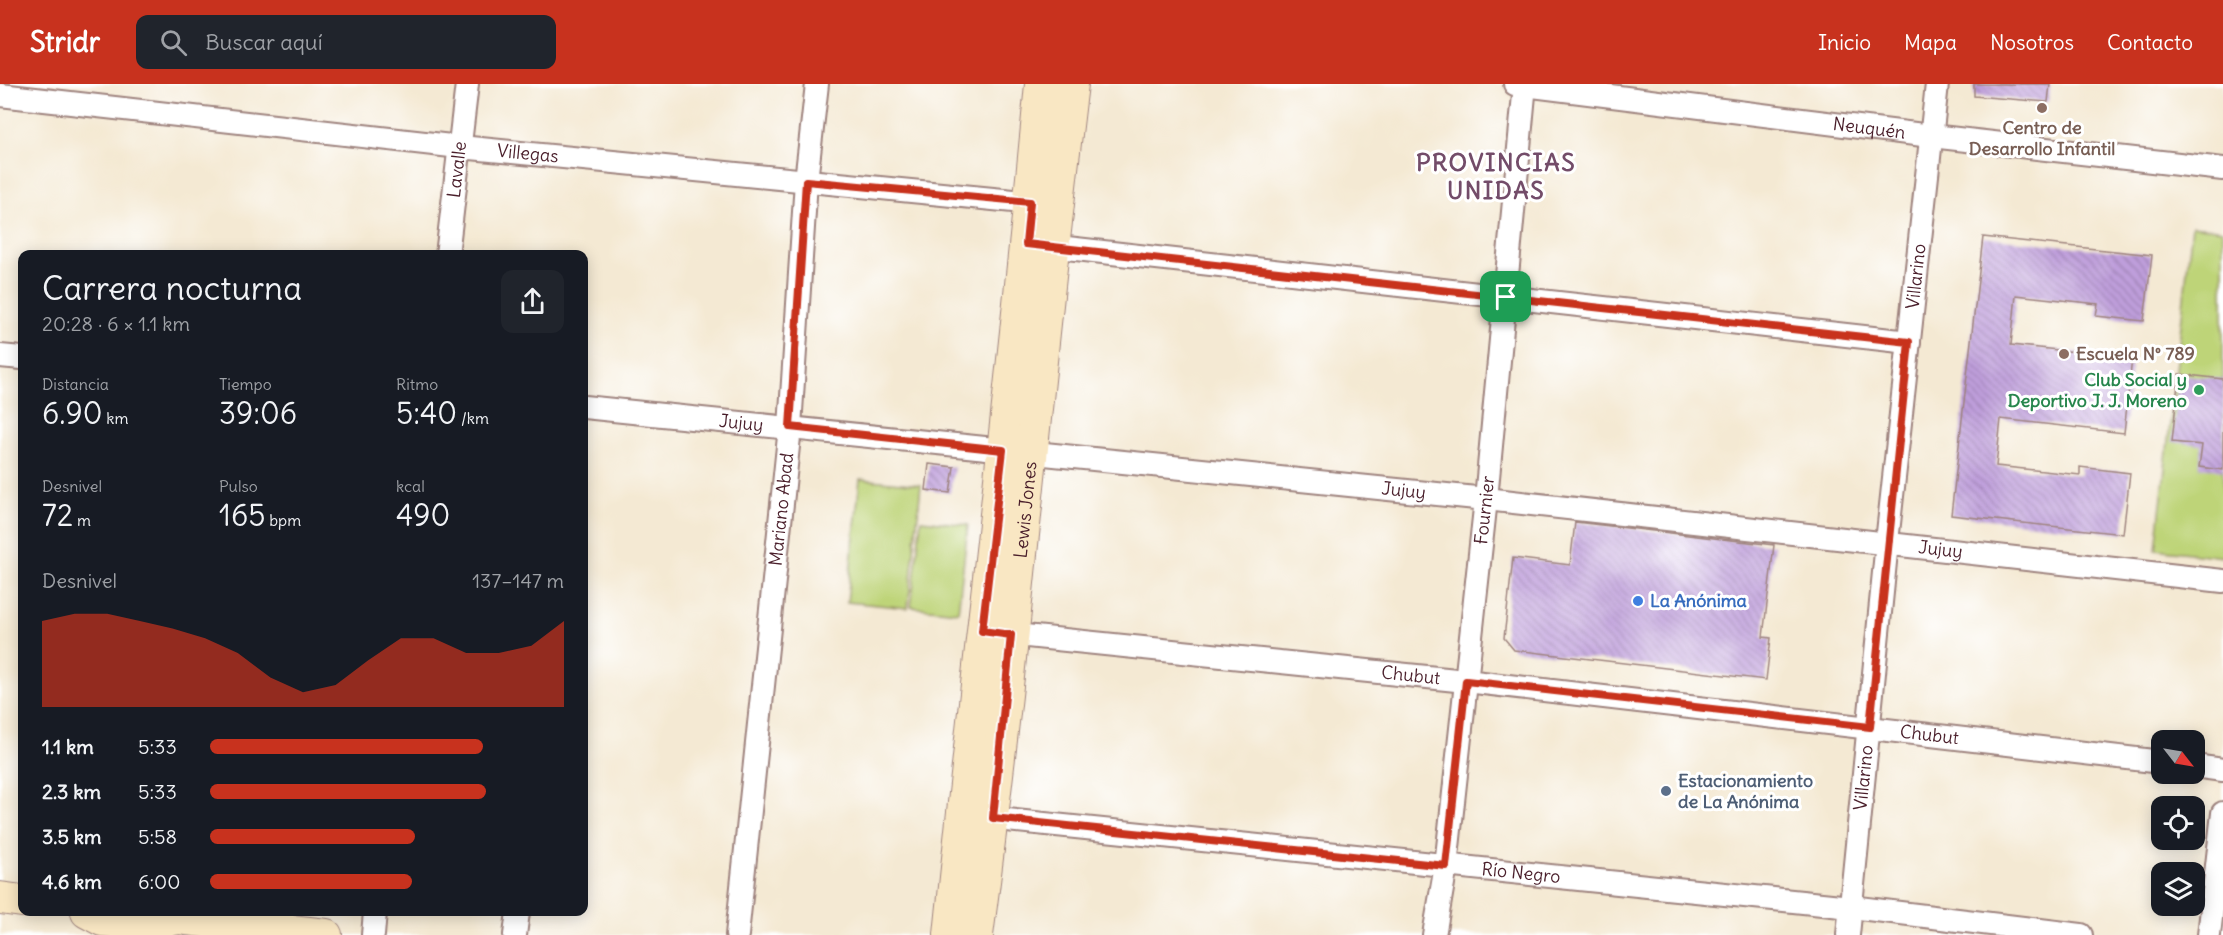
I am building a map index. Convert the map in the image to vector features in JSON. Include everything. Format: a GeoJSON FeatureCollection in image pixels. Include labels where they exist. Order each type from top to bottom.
{"type":"FeatureCollection","features":[{"type":"Feature","properties":{"kind":"main road","name":"Lewis Jones"},"geometry":{"type":"LineString","coordinates":[[1041,84],[1044,204]]}},
{"type":"Feature","properties":{"kind":"main road","name":"Lewis Jones"},"geometry":{"type":"LineString","coordinates":[[950,935],[962,816],[996,633],[1044,204],[1072,84]]}},
{"type":"Feature","properties":{"kind":"main road","name":"Lewis Jones"},"geometry":{"type":"LineString","coordinates":[[977,935],[993,818],[996,633]]}},
{"type":"Feature","properties":{"kind":"main road"},"geometry":{"type":"LineString","coordinates":[[0,898],[18,900]]}},
{"type":"Feature","properties":{"kind":"main road"},"geometry":{"type":"LineString","coordinates":[[107,920],[146,924],[170,916]]}},
{"type":"Feature","properties":{"kind":"main road"},"geometry":{"type":"LineString","coordinates":[[181,916],[326,935]]}},
{"type":"Feature","properties":{"kind":"street","name":"Lavalle"},"geometry":{"type":"LineString","coordinates":[[448,250],[468,84]]}},
{"type":"Feature","properties":{"kind":"street","name":"Mariano Abad"},"geometry":{"type":"LineString","coordinates":[[737,935],[790,427],[806,181],[817,84]]}},
{"type":"Feature","properties":{"kind":"street","name":"Neuquén"},"geometry":{"type":"LineString","coordinates":[[1522,84],[1931,136],[2223,169]]}},
{"type":"Feature","properties":{"kind":"street","name":"Fournier"},"geometry":{"type":"LineString","coordinates":[[1434,935],[1446,866],[1486,499],[1506,297],[1522,84]]}},
{"type":"Feature","properties":{"kind":"street","name":"Villarino"},"geometry":{"type":"LineString","coordinates":[[1848,935],[1887,542],[1937,84]]}},
{"type":"Feature","properties":{"kind":"street","name":"Villegas"},"geometry":{"type":"LineString","coordinates":[[0,95],[81,94],[460,147],[1044,204]]}},
{"type":"Feature","properties":{"kind":"street"},"geometry":{"type":"LineString","coordinates":[[1039,245],[1909,342]]}},
{"type":"Feature","properties":{"kind":"street"},"geometry":{"type":"LineString","coordinates":[[0,357],[18,358]]}},
{"type":"Feature","properties":{"kind":"street","name":"Jujuy"},"geometry":{"type":"LineString","coordinates":[[588,407],[1486,499],[2223,581]]}},
{"type":"Feature","properties":{"kind":"street","name":"Chubut"},"geometry":{"type":"LineString","coordinates":[[996,633],[1466,681],[2151,761]]}},
{"type":"Feature","properties":{"kind":"street"},"geometry":{"type":"LineString","coordinates":[[2205,768],[2223,770]]}},
{"type":"Feature","properties":{"kind":"street"},"geometry":{"type":"LineString","coordinates":[[2210,935],[2223,813]]}},
{"type":"Feature","properties":{"kind":"street","name":"Río Negro"},"geometry":{"type":"LineString","coordinates":[[962,816],[1851,907],[2081,935]]}},
{"type":"Feature","properties":{"kind":"street"},"geometry":{"type":"LineString","coordinates":[[373,935],[375,916]]}},
{"type":"Feature","properties":{"kind":"street"},"geometry":{"type":"LineString","coordinates":[[515,935],[517,916]]}},
{"type":"Feature","properties":{"kind":"green space","name":"Club Social y Deportivo J. J. Moreno"},"geometry":{"type":"Polygon","coordinates":[[[2192,226],[2223,230],[2223,557],[2156,549],[2192,226]]]}},
{"type":"Feature","properties":{"kind":"green space"},"geometry":{"type":"Polygon","coordinates":[[[860,479],[921,485],[908,608],[847,602],[860,479]]]}},
{"type":"Feature","properties":{"kind":"green space"},"geometry":{"type":"Polygon","coordinates":[[[921,520],[968,525],[958,612],[911,607],[921,520]]]}},
{"type":"Feature","properties":{"kind":"building","name":"Centro de Desarrollo Infantil"},"geometry":{"type":"Polygon","coordinates":[[[1974,84],[2050,84],[2048,102],[1974,96],[1974,84]]]}},
{"type":"Feature","properties":{"kind":"building","name":"Escuela N° 789"},"geometry":{"type":"Polygon","coordinates":[[[1983,237],[2152,255],[2144,321],[2096,316],[2098,304],[2016,295],[2011,345],[2132,358],[2124,433],[2001,419],[1996,466],[2080,475],[2080,467],[2130,473],[2123,534],[1951,515],[1983,237]]]}},
{"type":"Feature","properties":{"kind":"building","name":"Club Social y Deportivo J. J. Moreno"},"geometry":{"type":"Polygon","coordinates":[[[2179,374],[2223,379],[2223,470],[2199,467],[2202,445],[2172,442],[2179,374]]]}},
{"type":"Feature","properties":{"kind":"building"},"geometry":{"type":"Polygon","coordinates":[[[929,464],[954,467],[950,493],[926,490],[929,464]]]}},
{"type":"Feature","properties":{"kind":"building","name":"La Anónima"},"geometry":{"type":"Polygon","coordinates":[[[1575,522],[1774,545],[1763,637],[1771,638],[1766,680],[1514,650],[1504,638],[1513,558],[1570,565],[1575,522]]]}},
{"type":"Feature","properties":{"kind":"place","name":"Centro de Desarrollo Infantil"},"geometry":{"type":"Point","coordinates":[2042,108]}},
{"type":"Feature","properties":{"kind":"place","name":"Escuela N° 789"},"geometry":{"type":"Point","coordinates":[2064,354]}},
{"type":"Feature","properties":{"kind":"place","name":"Club Social y Deportivo J. J. Moreno"},"geometry":{"type":"Point","coordinates":[2199,390]}},
{"type":"Feature","properties":{"kind":"place","name":"La Anónima"},"geometry":{"type":"Point","coordinates":[1638,601]}},
{"type":"Feature","properties":{"kind":"place","name":"Estacionamiento de La Anónima"},"geometry":{"type":"Point","coordinates":[1666,791]}},
{"type":"Feature","properties":{"kind":"district","name":"PROVINCIAS UNIDAS"},"geometry":{"type":"Point","coordinates":[1496,177]}},
{"type":"Feature","properties":{"kind":"route"},"geometry":{"type":"LineString","coordinates":[[806,181],[1030,202],[1026,244],[1506,297],[1909,342],[1870,727],[1466,681],[1446,866],[993,818],[1011,635],[982,631],[1003,450],[790,427],[806,181]]}}]}
